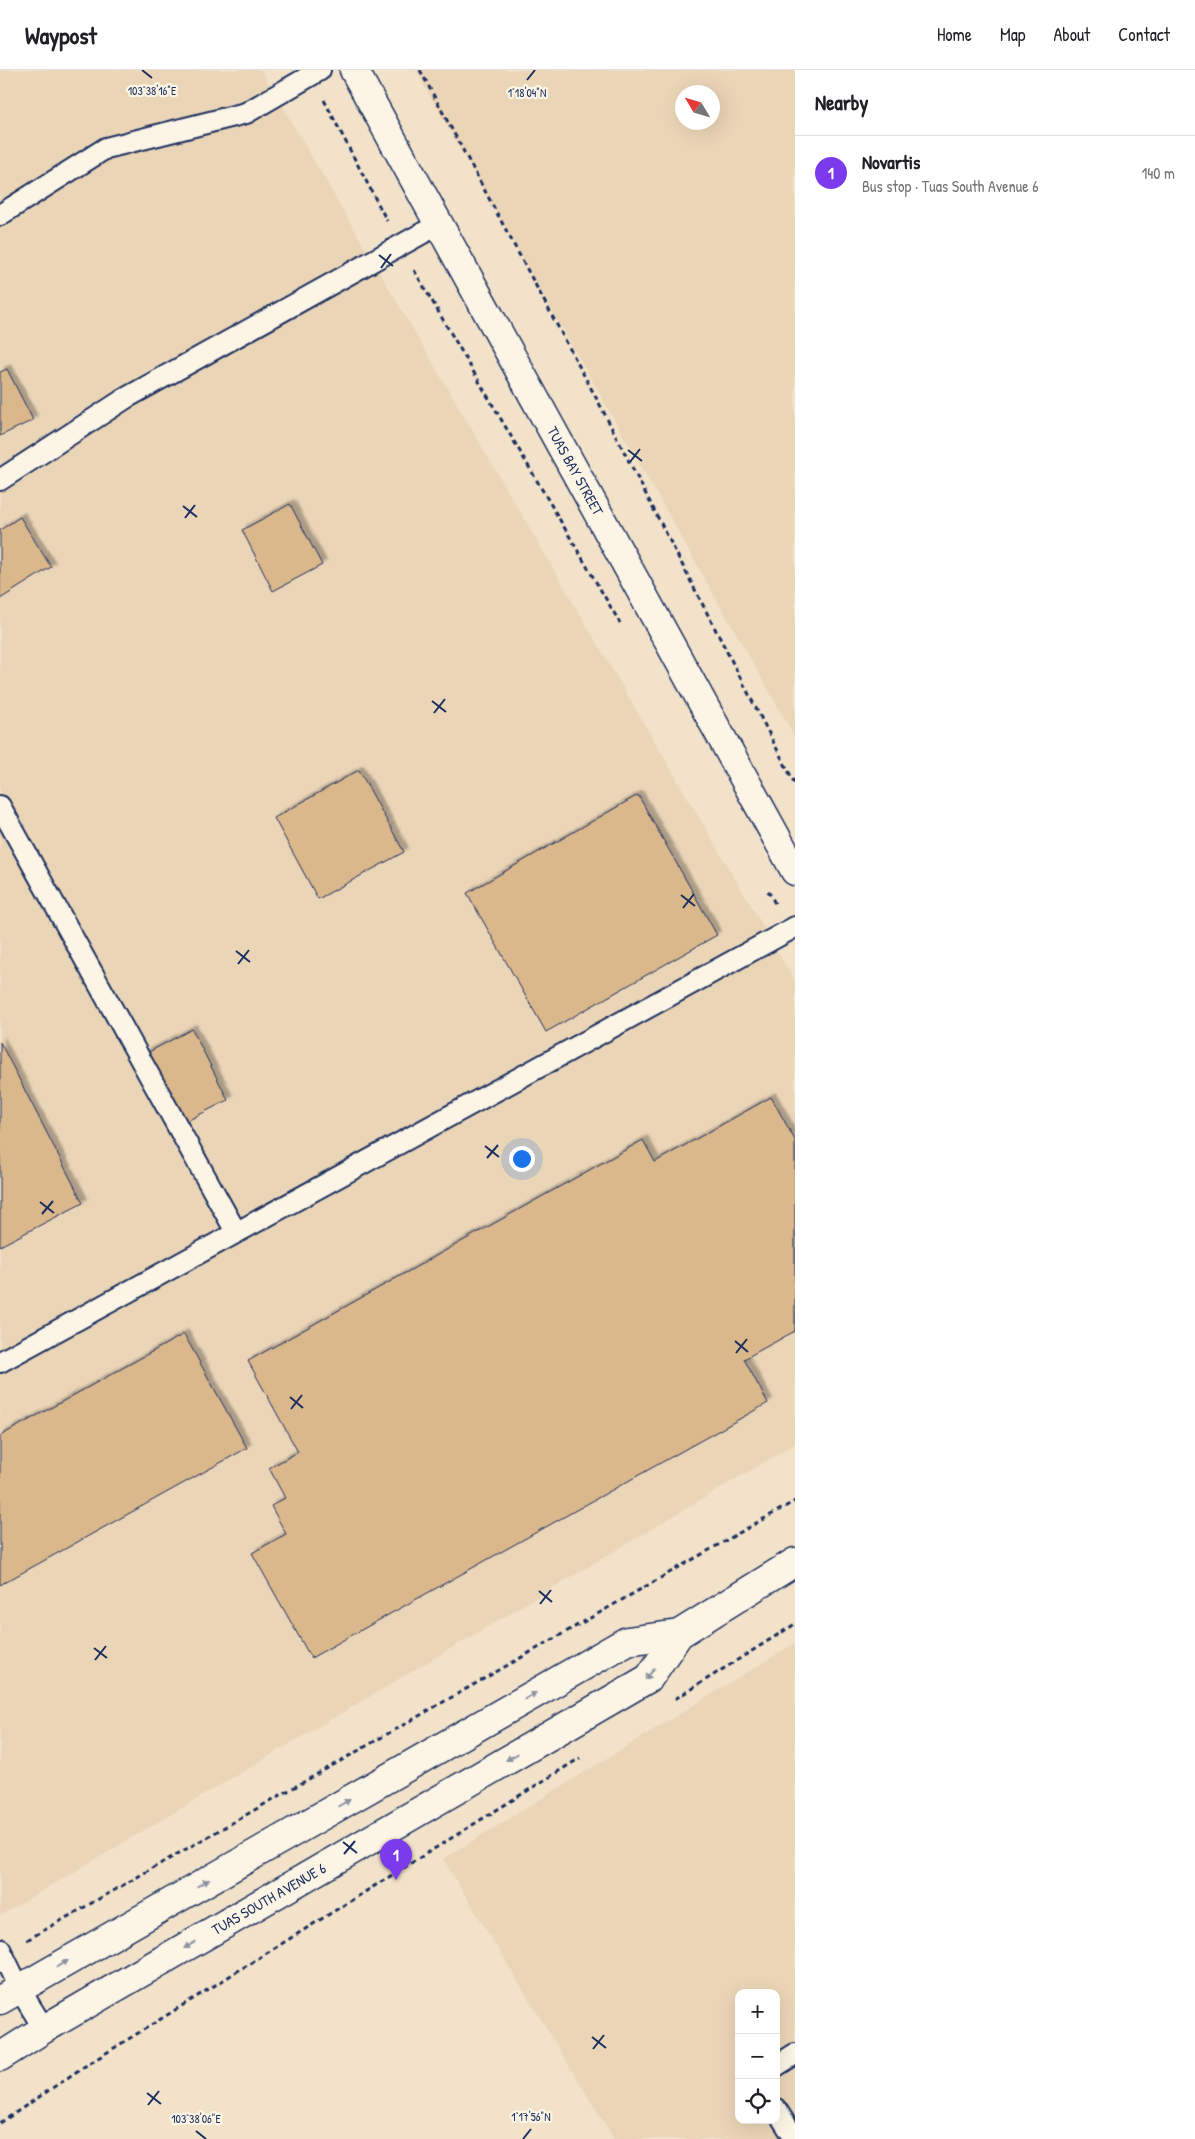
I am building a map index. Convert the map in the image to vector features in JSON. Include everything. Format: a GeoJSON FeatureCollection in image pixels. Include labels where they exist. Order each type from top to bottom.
{"type":"FeatureCollection","features":[{"type":"Feature","properties":{"kind":"street","name":"TUAS BAY STREET"},"geometry":{"type":"LineString","coordinates":[[354,70],[795,871]]}},
{"type":"Feature","properties":{"kind":"street","name":"TUAS SOUTH AVENUE 6"},"geometry":{"type":"LineString","coordinates":[[0,2057],[44,2029],[649,1678],[679,1634],[795,1562]]}},
{"type":"Feature","properties":{"kind":"street","name":"TUAS SOUTH AVENUE 6"},"geometry":{"type":"LineString","coordinates":[[10,1994],[627,1641],[679,1634]]}},
{"type":"Feature","properties":{"kind":"lane"},"geometry":{"type":"LineString","coordinates":[[0,215],[106,148],[246,113],[315,73]]}},
{"type":"Feature","properties":{"kind":"lane"},"geometry":{"type":"LineString","coordinates":[[0,480],[126,398],[439,224]]}},
{"type":"Feature","properties":{"kind":"lane"},"geometry":{"type":"LineString","coordinates":[[0,806],[236,1232]]}},
{"type":"Feature","properties":{"kind":"lane"},"geometry":{"type":"LineString","coordinates":[[0,1362],[792,929]]}},
{"type":"Feature","properties":{"kind":"lane"},"geometry":{"type":"LineString","coordinates":[[1,1952],[10,1994],[44,2029]]}},
{"type":"Feature","properties":{"kind":"lane"},"geometry":{"type":"LineString","coordinates":[[780,2063],[795,2054]]}},
{"type":"Feature","properties":{"kind":"lane"},"geometry":{"type":"LineString","coordinates":[[780,2115],[795,2139]]}},
{"type":"Feature","properties":{"kind":"path"},"geometry":{"type":"LineString","coordinates":[[420,70],[605,414],[795,784]]}},
{"type":"Feature","properties":{"kind":"path"},"geometry":{"type":"LineString","coordinates":[[315,73],[400,246],[624,631]]}},
{"type":"Feature","properties":{"kind":"path"},"geometry":{"type":"LineString","coordinates":[[766,888],[792,929]]}},
{"type":"Feature","properties":{"kind":"path"},"geometry":{"type":"LineString","coordinates":[[1,1952],[795,1501]]}},
{"type":"Feature","properties":{"kind":"path"},"geometry":{"type":"LineString","coordinates":[[670,1702],[795,1624]]}},
{"type":"Feature","properties":{"kind":"path"},"geometry":{"type":"LineString","coordinates":[[0,2123],[82,2068],[586,1754]]}},
{"type":"Feature","properties":{"kind":"shaded area"},"geometry":{"type":"Polygon","coordinates":[[[0,70],[261,70],[795,981],[795,1444],[0,1916],[0,70]]]}},
{"type":"Feature","properties":{"kind":"shaded area"},"geometry":{"type":"Polygon","coordinates":[[[416,70],[795,70],[795,737],[422,82],[416,70]]]}},
{"type":"Feature","properties":{"kind":"shaded area"},"geometry":{"type":"Polygon","coordinates":[[[795,1643],[795,2139],[614,2139],[443,1859],[795,1643]]]}},
{"type":"Feature","properties":{"kind":"building"},"geometry":{"type":"Polygon","coordinates":[[[7,369],[33,420],[0,436],[0,372],[7,369]]]}},
{"type":"Feature","properties":{"kind":"building"},"geometry":{"type":"Polygon","coordinates":[[[290,504],[322,565],[273,591],[242,530],[290,504]]]}},
{"type":"Feature","properties":{"kind":"building"},"geometry":{"type":"Polygon","coordinates":[[[20,517],[51,567],[0,599],[0,530],[20,517]]]}},
{"type":"Feature","properties":{"kind":"building"},"geometry":{"type":"Polygon","coordinates":[[[359,770],[404,852],[318,899],[274,818],[359,770]]]}},
{"type":"Feature","properties":{"kind":"building"},"geometry":{"type":"Polygon","coordinates":[[[638,795],[717,935],[546,1032],[467,893],[638,795]]]}},
{"type":"Feature","properties":{"kind":"building"},"geometry":{"type":"Polygon","coordinates":[[[192,1029],[228,1100],[179,1125],[143,1055],[192,1029]]]}},
{"type":"Feature","properties":{"kind":"building"},"geometry":{"type":"Polygon","coordinates":[[[0,1042],[83,1203],[0,1246],[0,1042]]]}},
{"type":"Feature","properties":{"kind":"building"},"geometry":{"type":"Polygon","coordinates":[[[771,1097],[795,1140],[795,1331],[744,1359],[768,1403],[311,1658],[252,1553],[286,1534],[271,1506],[285,1498],[269,1468],[298,1452],[248,1361],[643,1140],[655,1162],[771,1097]]]}},
{"type":"Feature","properties":{"kind":"building"},"geometry":{"type":"Polygon","coordinates":[[[184,1334],[247,1448],[0,1585],[0,1436],[184,1334]]]}},
{"type":"Feature","properties":{"kind":"place","name":"Novartis"},"geometry":{"type":"Point","coordinates":[396,1880]}}]}
